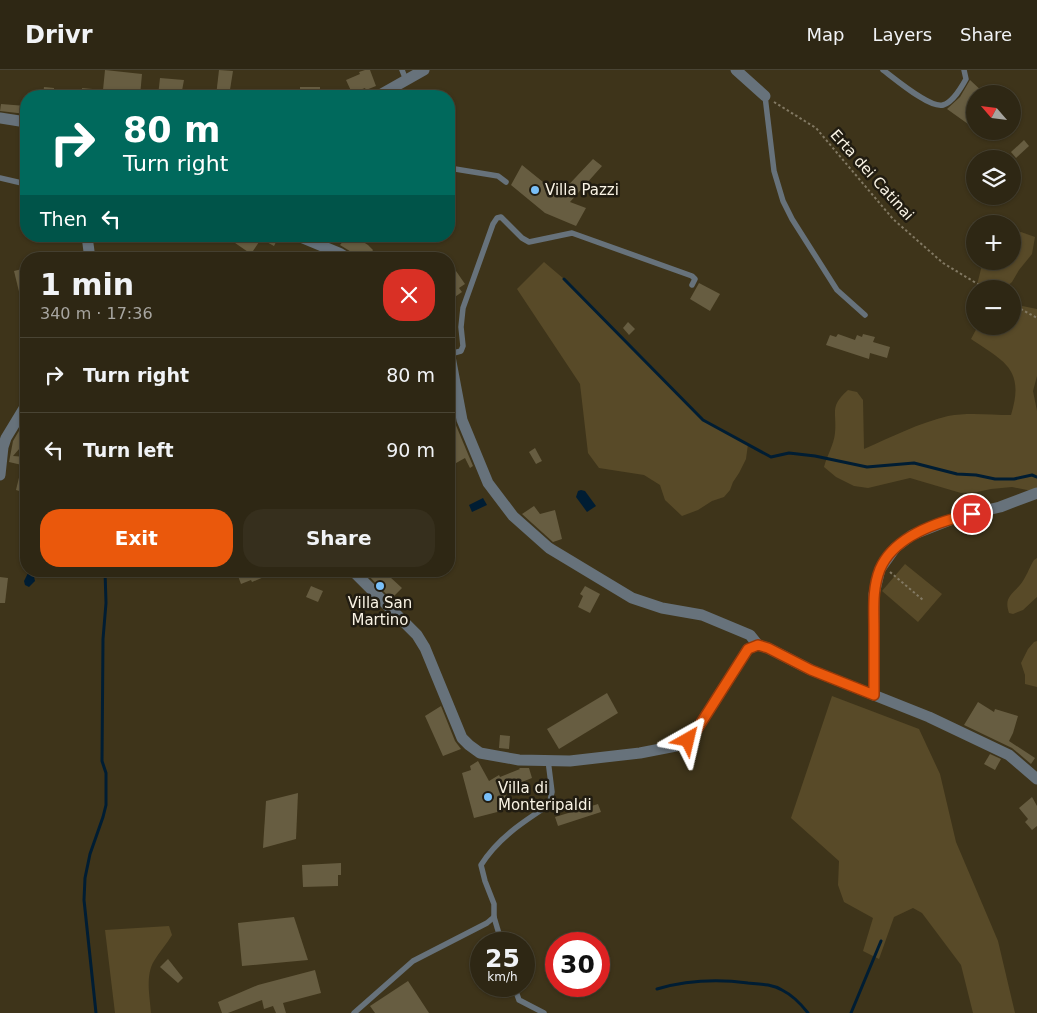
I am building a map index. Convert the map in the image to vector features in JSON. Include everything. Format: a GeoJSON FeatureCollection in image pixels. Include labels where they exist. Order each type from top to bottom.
{"type":"FeatureCollection","features":[{"type":"Feature","properties":{"kind":"street"},"geometry":{"type":"LineString","coordinates":[[385,90],[404,75],[424,70]]}},
{"type":"Feature","properties":{"kind":"street"},"geometry":{"type":"LineString","coordinates":[[736,70],[765,96]]}},
{"type":"Feature","properties":{"kind":"street"},"geometry":{"type":"LineString","coordinates":[[0,118],[20,121]]}},
{"type":"Feature","properties":{"kind":"street"},"geometry":{"type":"LineString","coordinates":[[312,242],[337,252]]}},
{"type":"Feature","properties":{"kind":"street"},"geometry":{"type":"LineString","coordinates":[[455,383],[462,420],[488,483],[513,516],[549,548],[632,598],[662,608],[702,615],[750,635],[758,645],[768,648],[811,670],[929,717],[1010,755],[1037,779]]}},
{"type":"Feature","properties":{"kind":"street"},"geometry":{"type":"LineString","coordinates":[[0,475],[3,447],[6,438],[20,415]]}},
{"type":"Feature","properties":{"kind":"street"},"geometry":{"type":"LineString","coordinates":[[874,695],[874,594],[882,566],[895,548],[912,535],[958,517],[1000,507],[1037,493]]}},
{"type":"Feature","properties":{"kind":"street"},"geometry":{"type":"LineString","coordinates":[[359,577],[417,636],[425,648],[462,738],[480,753],[519,760],[570,761],[640,753],[681,745],[694,734],[748,649],[758,645]]}},
{"type":"Feature","properties":{"kind":"lane"},"geometry":{"type":"LineString","coordinates":[[882,70],[921,98],[938,106],[950,101],[960,90],[966,79],[964,70]]}},
{"type":"Feature","properties":{"kind":"lane"},"geometry":{"type":"LineString","coordinates":[[765,96],[774,171],[783,201],[792,219],[837,290],[865,315]]}},
{"type":"Feature","properties":{"kind":"lane"},"geometry":{"type":"LineString","coordinates":[[455,169],[498,176],[506,182]]}},
{"type":"Feature","properties":{"kind":"lane"},"geometry":{"type":"LineString","coordinates":[[0,178],[20,183]]}},
{"type":"Feature","properties":{"kind":"lane"},"geometry":{"type":"LineString","coordinates":[[455,354],[461,351],[463,346],[461,327],[463,308],[490,231],[497,218],[502,217],[522,238],[529,242],[572,233],[692,276],[695,279],[692,285]]}},
{"type":"Feature","properties":{"kind":"lane"},"geometry":{"type":"LineString","coordinates":[[498,932],[494,917],[494,904],[485,881],[482,865],[500,840],[524,821],[549,805],[552,792],[548,760]]}},
{"type":"Feature","properties":{"kind":"lane"},"geometry":{"type":"LineString","coordinates":[[354,1013],[413,961],[487,923],[494,917]]}},
{"type":"Feature","properties":{"kind":"lane"},"geometry":{"type":"LineString","coordinates":[[518,997],[519,1000],[544,1013]]}},
{"type":"Feature","properties":{"kind":"path","name":"Erta dei Catinai"},"geometry":{"type":"LineString","coordinates":[[765,96],[816,128],[893,219],[943,263],[971,280]]}},
{"type":"Feature","properties":{"kind":"path"},"geometry":{"type":"LineString","coordinates":[[1021,309],[1037,318]]}},
{"type":"Feature","properties":{"kind":"path"},"geometry":{"type":"LineString","coordinates":[[882,566],[923,600]]}},
{"type":"Feature","properties":{"kind":"shaded area"},"geometry":{"type":"Polygon","coordinates":[[[1021,232],[1035,237],[1032,254],[1021,268],[1021,232]]]}},
{"type":"Feature","properties":{"kind":"shaded area"},"geometry":{"type":"Polygon","coordinates":[[[544,262],[564,279],[703,420],[748,444],[746,459],[730,490],[724,497],[682,516],[665,500],[660,485],[644,475],[599,468],[588,453],[580,384],[517,289],[544,262]]]}},
{"type":"Feature","properties":{"kind":"shaded area"},"geometry":{"type":"Polygon","coordinates":[[[981,270],[1019,270],[1013,280],[978,280],[981,270]]]}},
{"type":"Feature","properties":{"kind":"shaded area"},"geometry":{"type":"Polygon","coordinates":[[[1021,306],[1037,309],[1037,376],[1033,391],[1037,411],[1037,492],[1012,487],[961,493],[910,478],[868,488],[854,486],[836,477],[824,467],[834,437],[836,405],[848,390],[857,392],[863,400],[864,449],[916,426],[948,416],[972,414],[1011,415],[1015,399],[1015,387],[1009,368],[994,354],[971,339],[973,335],[1021,335],[1021,306]]]}},
{"type":"Feature","properties":{"kind":"shaded area"},"geometry":{"type":"Polygon","coordinates":[[[1037,558],[1037,597],[1023,610],[1013,614],[1009,613],[1007,604],[1009,597],[1022,582],[1037,558]]]}},
{"type":"Feature","properties":{"kind":"shaded area"},"geometry":{"type":"Polygon","coordinates":[[[905,564],[942,594],[918,622],[882,591],[905,564]]]}},
{"type":"Feature","properties":{"kind":"shaded area"},"geometry":{"type":"Polygon","coordinates":[[[1037,641],[1037,687],[1025,684],[1025,675],[1021,663],[1028,649],[1037,641]]]}},
{"type":"Feature","properties":{"kind":"shaded area"},"geometry":{"type":"Polygon","coordinates":[[[832,696],[919,729],[940,774],[956,842],[998,941],[1015,1013],[973,1013],[961,965],[922,913],[913,908],[894,917],[879,959],[863,951],[873,918],[844,902],[838,885],[839,861],[791,818],[832,696]]]}},
{"type":"Feature","properties":{"kind":"shaded area"},"geometry":{"type":"Polygon","coordinates":[[[169,926],[172,935],[151,967],[149,986],[151,1013],[115,1013],[105,930],[169,926]]]}},
{"type":"Feature","properties":{"kind":"water"},"geometry":{"type":"Polygon","coordinates":[[[578,491],[585,491],[596,506],[587,512],[576,497],[578,491]]]}},
{"type":"Feature","properties":{"kind":"water"},"geometry":{"type":"Polygon","coordinates":[[[483,498],[487,505],[472,512],[469,505],[483,498]]]}},
{"type":"Feature","properties":{"kind":"water"},"geometry":{"type":"Polygon","coordinates":[[[26,577],[34,577],[35,581],[29,587],[25,585],[26,577]]]}},
{"type":"Feature","properties":{"kind":"building"},"geometry":{"type":"Polygon","coordinates":[[[105,70],[142,74],[141,90],[103,90],[105,70]]]}},
{"type":"Feature","properties":{"kind":"building"},"geometry":{"type":"Polygon","coordinates":[[[219,70],[233,71],[230,90],[217,90],[219,70]]]}},
{"type":"Feature","properties":{"kind":"building"},"geometry":{"type":"Polygon","coordinates":[[[370,70],[376,86],[366,90],[365,88],[351,90],[346,80],[360,74],[359,72],[370,70]]]}},
{"type":"Feature","properties":{"kind":"building"},"geometry":{"type":"Polygon","coordinates":[[[160,78],[184,80],[182,90],[159,90],[160,78]]]}},
{"type":"Feature","properties":{"kind":"building"},"geometry":{"type":"Polygon","coordinates":[[[970,80],[975,85],[967,85],[970,80]]]}},
{"type":"Feature","properties":{"kind":"building"},"geometry":{"type":"Polygon","coordinates":[[[44,87],[54,88],[54,90],[44,90],[44,87]]]}},
{"type":"Feature","properties":{"kind":"building"},"geometry":{"type":"Polygon","coordinates":[[[300,87],[320,87],[320,90],[300,90],[300,87]]]}},
{"type":"Feature","properties":{"kind":"building"},"geometry":{"type":"Polygon","coordinates":[[[966,87],[966,123],[947,109],[960,97],[966,87]]]}},
{"type":"Feature","properties":{"kind":"building"},"geometry":{"type":"Polygon","coordinates":[[[82,88],[103,90],[82,90],[82,88]]]}},
{"type":"Feature","properties":{"kind":"building"},"geometry":{"type":"Polygon","coordinates":[[[1,104],[20,106],[20,113],[0,111],[1,104]]]}},
{"type":"Feature","properties":{"kind":"building"},"geometry":{"type":"Polygon","coordinates":[[[1024,140],[1029,146],[1021,153],[1021,150],[1013,150],[1024,140]]]}},
{"type":"Feature","properties":{"kind":"building"},"geometry":{"type":"Polygon","coordinates":[[[593,159],[602,166],[570,202],[586,208],[576,226],[545,213],[511,185],[522,165],[559,195],[593,159]]]}},
{"type":"Feature","properties":{"kind":"building"},"geometry":{"type":"Polygon","coordinates":[[[234,242],[259,242],[252,252],[248,252],[234,242]]]}},
{"type":"Feature","properties":{"kind":"building"},"geometry":{"type":"Polygon","coordinates":[[[267,242],[276,242],[274,246],[267,242]]]}},
{"type":"Feature","properties":{"kind":"building"},"geometry":{"type":"Polygon","coordinates":[[[342,242],[363,242],[373,250],[372,252],[351,252],[340,245],[342,242]]]}},
{"type":"Feature","properties":{"kind":"building"},"geometry":{"type":"Polygon","coordinates":[[[20,270],[20,296],[14,271],[20,270]]]}},
{"type":"Feature","properties":{"kind":"building"},"geometry":{"type":"Polygon","coordinates":[[[455,272],[465,284],[459,288],[462,292],[455,297],[455,272]]]}},
{"type":"Feature","properties":{"kind":"building"},"geometry":{"type":"Polygon","coordinates":[[[699,283],[720,294],[710,311],[690,299],[699,283]]]}},
{"type":"Feature","properties":{"kind":"building"},"geometry":{"type":"Polygon","coordinates":[[[628,322],[635,329],[629,335],[623,328],[628,322]]]}},
{"type":"Feature","properties":{"kind":"building"},"geometry":{"type":"Polygon","coordinates":[[[838,334],[855,340],[857,335],[862,337],[863,334],[875,337],[873,342],[890,347],[887,358],[870,353],[869,359],[826,345],[830,335],[836,337],[838,334]]]}},
{"type":"Feature","properties":{"kind":"building"},"geometry":{"type":"Polygon","coordinates":[[[455,423],[473,466],[470,468],[465,458],[455,464],[455,423]]]}},
{"type":"Feature","properties":{"kind":"building"},"geometry":{"type":"Polygon","coordinates":[[[20,429],[20,448],[13,456],[20,457],[20,465],[9,462],[13,441],[20,429]]]}},
{"type":"Feature","properties":{"kind":"building"},"geometry":{"type":"Polygon","coordinates":[[[535,448],[542,461],[536,464],[529,452],[535,448]]]}},
{"type":"Feature","properties":{"kind":"building"},"geometry":{"type":"Polygon","coordinates":[[[20,473],[20,491],[16,490],[20,473]]]}},
{"type":"Feature","properties":{"kind":"building"},"geometry":{"type":"Polygon","coordinates":[[[534,506],[540,514],[555,510],[562,539],[553,542],[522,514],[534,506]]]}},
{"type":"Feature","properties":{"kind":"building"},"geometry":{"type":"Polygon","coordinates":[[[0,577],[8,578],[5,603],[0,603],[0,577]]]}},
{"type":"Feature","properties":{"kind":"building"},"geometry":{"type":"Polygon","coordinates":[[[238,577],[264,577],[252,582],[251,580],[241,584],[238,577]]]}},
{"type":"Feature","properties":{"kind":"building"},"geometry":{"type":"Polygon","coordinates":[[[370,577],[390,577],[402,588],[391,599],[370,577]]]}},
{"type":"Feature","properties":{"kind":"building"},"geometry":{"type":"Polygon","coordinates":[[[311,586],[323,591],[318,602],[306,597],[311,586]]]}},
{"type":"Feature","properties":{"kind":"building"},"geometry":{"type":"Polygon","coordinates":[[[585,586],[600,594],[590,613],[578,607],[583,596],[580,594],[585,586]]]}},
{"type":"Feature","properties":{"kind":"building"},"geometry":{"type":"Polygon","coordinates":[[[607,693],[618,713],[559,749],[547,729],[607,693]]]}},
{"type":"Feature","properties":{"kind":"building"},"geometry":{"type":"Polygon","coordinates":[[[978,702],[994,712],[995,709],[1018,716],[1009,741],[1035,758],[1031,764],[1012,748],[964,725],[978,702]]]}},
{"type":"Feature","properties":{"kind":"building"},"geometry":{"type":"Polygon","coordinates":[[[441,706],[455,741],[461,749],[443,756],[425,716],[441,706]]]}},
{"type":"Feature","properties":{"kind":"building"},"geometry":{"type":"Polygon","coordinates":[[[500,735],[510,736],[509,749],[499,748],[500,735]]]}},
{"type":"Feature","properties":{"kind":"building"},"geometry":{"type":"Polygon","coordinates":[[[990,754],[1001,759],[995,770],[984,764],[990,754]]]}},
{"type":"Feature","properties":{"kind":"building","name":"Villa di Monteripaldi"},"geometry":{"type":"Polygon","coordinates":[[[478,761],[489,781],[499,775],[500,777],[519,768],[529,768],[532,778],[504,789],[509,809],[474,818],[462,773],[471,770],[470,766],[478,761]]]}},
{"type":"Feature","properties":{"kind":"building"},"geometry":{"type":"Polygon","coordinates":[[[298,793],[296,839],[263,848],[266,801],[298,793]]]}},
{"type":"Feature","properties":{"kind":"building"},"geometry":{"type":"Polygon","coordinates":[[[1032,797],[1037,806],[1037,826],[1032,830],[1025,822],[1028,819],[1019,808],[1032,797]]]}},
{"type":"Feature","properties":{"kind":"building"},"geometry":{"type":"Polygon","coordinates":[[[598,804],[601,812],[558,826],[555,817],[598,804]]]}},
{"type":"Feature","properties":{"kind":"building"},"geometry":{"type":"Polygon","coordinates":[[[341,863],[341,875],[338,875],[338,886],[303,887],[302,865],[341,863]]]}},
{"type":"Feature","properties":{"kind":"building"},"geometry":{"type":"Polygon","coordinates":[[[294,917],[308,960],[242,966],[238,923],[294,917]]]}},
{"type":"Feature","properties":{"kind":"building"},"geometry":{"type":"Polygon","coordinates":[[[168,959],[183,978],[178,983],[160,967],[168,959]]]}},
{"type":"Feature","properties":{"kind":"building"},"geometry":{"type":"Polygon","coordinates":[[[315,970],[321,993],[283,1003],[286,1013],[276,1013],[273,1006],[264,1009],[262,1000],[228,1013],[222,1013],[218,1002],[258,985],[315,970]]]}},
{"type":"Feature","properties":{"kind":"building"},"geometry":{"type":"Polygon","coordinates":[[[408,981],[429,1013],[375,1013],[370,1006],[408,981]]]}},
{"type":"Feature","properties":{"kind":"waterway"},"geometry":{"type":"LineString","coordinates":[[564,279],[703,420],[771,457],[789,453],[815,456],[867,467],[914,463],[957,474],[995,479],[1014,479],[1032,475],[1037,477]]}},
{"type":"Feature","properties":{"kind":"waterway"},"geometry":{"type":"LineString","coordinates":[[96,1013],[84,900],[85,878],[90,854],[106,805],[106,773],[102,761],[105,577]]}},
{"type":"Feature","properties":{"kind":"waterway"},"geometry":{"type":"LineString","coordinates":[[851,1013],[881,941]]}},
{"type":"Feature","properties":{"kind":"waterway"},"geometry":{"type":"LineString","coordinates":[[657,989],[702,981],[766,985],[778,988],[789,994],[808,1013]]}},
{"type":"Feature","properties":{"kind":"place","name":"Villa Pazzi"},"geometry":{"type":"Point","coordinates":[535,190]}},
{"type":"Feature","properties":{"kind":"place","name":"Villa San Martino"},"geometry":{"type":"Point","coordinates":[380,586]}},
{"type":"Feature","properties":{"kind":"place","name":"Villa di Monteripaldi"},"geometry":{"type":"Point","coordinates":[488,797]}},
{"type":"Feature","properties":{"kind":"route"},"geometry":{"type":"LineString","coordinates":[[688,740],[694,734],[748,649],[752,646],[758,645],[768,648],[811,670],[874,695],[874,594],[880,569],[895,548],[912,535],[958,517],[972,514]]}}]}
